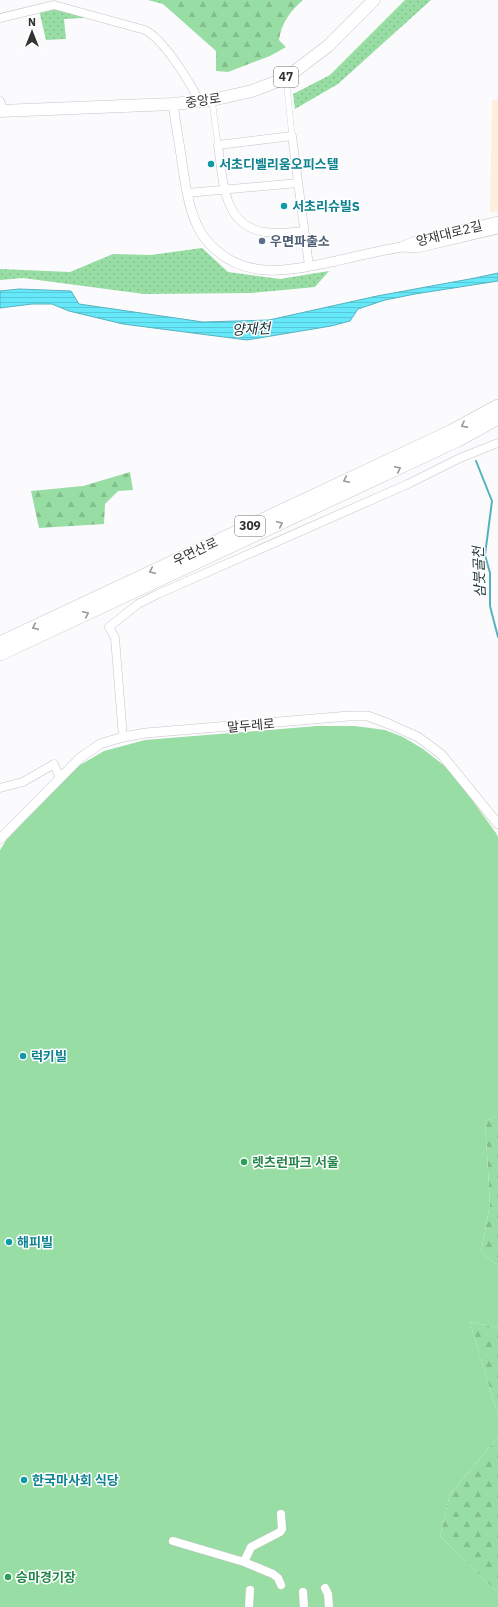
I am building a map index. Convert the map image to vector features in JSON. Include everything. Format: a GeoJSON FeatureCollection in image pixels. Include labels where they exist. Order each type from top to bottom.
{"type":"FeatureCollection","features":[{"type":"Feature","properties":{"kind":"highway","name":"우면산로"},"geometry":{"type":"LineString","coordinates":[[0,643],[452,431],[498,406]]}},
{"type":"Feature","properties":{"kind":"highway","name":"우면산로"},"geometry":{"type":"LineString","coordinates":[[0,654],[451,444],[498,418]]}},
{"type":"Feature","properties":{"kind":"main road","name":"중앙로"},"geometry":{"type":"LineString","coordinates":[[1,107],[173,104],[212,100],[252,90],[286,78],[328,46],[374,0]]}},
{"type":"Feature","properties":{"kind":"street"},"geometry":{"type":"LineString","coordinates":[[0,18],[54,5],[145,30],[156,38],[187,78],[199,101]]}},
{"type":"Feature","properties":{"kind":"street"},"geometry":{"type":"LineString","coordinates":[[286,78],[309,266]]}},
{"type":"Feature","properties":{"kind":"street"},"geometry":{"type":"LineString","coordinates":[[212,100],[225,190],[228,202],[236,216],[258,231],[273,233],[304,231]]}},
{"type":"Feature","properties":{"kind":"street","name":"양재대로2길"},"geometry":{"type":"LineString","coordinates":[[173,104],[187,193],[194,217],[201,233],[213,248],[231,261],[241,266],[276,271],[309,266],[401,247],[415,241],[498,221]]}},
{"type":"Feature","properties":{"kind":"street"},"geometry":{"type":"LineString","coordinates":[[218,145],[292,136]]}},
{"type":"Feature","properties":{"kind":"street"},"geometry":{"type":"LineString","coordinates":[[187,193],[298,183]]}},
{"type":"Feature","properties":{"kind":"street","name":"양재대로2길"},"geometry":{"type":"LineString","coordinates":[[401,247],[417,248],[498,229]]}},
{"type":"Feature","properties":{"kind":"street"},"geometry":{"type":"LineString","coordinates":[[123,737],[115,638],[109,627],[138,604],[308,527],[408,484],[460,458],[498,442]]}},
{"type":"Feature","properties":{"kind":"street","name":"말두레로"},"geometry":{"type":"LineString","coordinates":[[0,839],[80,758],[100,744],[123,737],[146,733],[368,716],[418,737],[441,754],[498,824]]}},
{"type":"Feature","properties":{"kind":"street"},"geometry":{"type":"LineString","coordinates":[[0,788],[24,782],[54,764],[60,778]]}},
{"type":"Feature","properties":{"kind":"street"},"geometry":{"type":"LineString","coordinates":[[244,1562],[251,1547],[280,1532],[282,1529],[281,1514]]}},
{"type":"Feature","properties":{"kind":"street"},"geometry":{"type":"LineString","coordinates":[[173,1541],[244,1562],[273,1574],[278,1578],[281,1585]]}},
{"type":"Feature","properties":{"kind":"street"},"geometry":{"type":"LineString","coordinates":[[325,1588],[328,1594],[329,1607]]}},
{"type":"Feature","properties":{"kind":"street"},"geometry":{"type":"LineString","coordinates":[[249,1607],[250,1590]]}},
{"type":"Feature","properties":{"kind":"street"},"geometry":{"type":"LineString","coordinates":[[303,1592],[304,1607]]}},
{"type":"Feature","properties":{"kind":"shaded area"},"geometry":{"type":"Polygon","coordinates":[[[492,100],[498,100],[498,211],[490,213],[492,100]]]}},
{"type":"Feature","properties":{"kind":"green space"},"geometry":{"type":"Polygon","coordinates":[[[148,0],[303,0],[290,13],[280,34],[279,40],[286,47],[270,56],[228,72],[216,71],[216,51],[163,4],[148,0]]]}},
{"type":"Feature","properties":{"kind":"green space"},"geometry":{"type":"Polygon","coordinates":[[[405,0],[431,0],[338,84],[295,109],[293,94],[330,75],[405,0]]]}},
{"type":"Feature","properties":{"kind":"green space"},"geometry":{"type":"Polygon","coordinates":[[[45,8],[84,15],[83,18],[64,19],[66,39],[46,40],[39,10],[45,8]]]}},
{"type":"Feature","properties":{"kind":"green space"},"geometry":{"type":"Polygon","coordinates":[[[202,248],[228,272],[280,279],[329,271],[315,287],[252,293],[144,294],[23,278],[0,280],[0,269],[70,272],[113,254],[151,255],[202,248]]]}},
{"type":"Feature","properties":{"kind":"green space"},"geometry":{"type":"Polygon","coordinates":[[[130,472],[133,490],[118,491],[105,504],[104,524],[39,528],[31,491],[83,486],[130,472]]]}},
{"type":"Feature","properties":{"kind":"green space","name":"렛츠런파크 서울"},"geometry":{"type":"Polygon","coordinates":[[[317,726],[355,726],[385,730],[403,737],[423,749],[451,771],[498,837],[498,1115],[485,1121],[490,1203],[481,1253],[498,1265],[498,1328],[470,1322],[498,1416],[498,1437],[450,1494],[440,1536],[498,1593],[498,1607],[0,1607],[0,850],[7,839],[75,768],[104,751],[145,740],[317,726]]]}},
{"type":"Feature","properties":{"kind":"green space"},"geometry":{"type":"Polygon","coordinates":[[[498,1115],[498,1265],[481,1253],[490,1203],[485,1121],[498,1115]]]}},
{"type":"Feature","properties":{"kind":"green space"},"geometry":{"type":"Polygon","coordinates":[[[470,1322],[498,1328],[498,1416],[470,1322]]]}},
{"type":"Feature","properties":{"kind":"green space"},"geometry":{"type":"Polygon","coordinates":[[[498,1437],[498,1593],[440,1536],[450,1494],[498,1437]]]}},
{"type":"Feature","properties":{"kind":"water","name":"양재천"},"geometry":{"type":"Polygon","coordinates":[[[498,273],[498,281],[385,300],[358,309],[350,321],[331,326],[247,340],[123,324],[69,311],[52,304],[32,304],[0,308],[0,291],[19,289],[71,291],[79,304],[203,322],[269,320],[377,296],[498,273]]]}},
{"type":"Feature","properties":{"kind":"waterway","name":"삼붓골천"},"geometry":{"type":"LineString","coordinates":[[476,461],[492,501],[485,555],[490,573],[490,606],[498,637]]}},
{"type":"Feature","properties":{"kind":"place","name":"서초디벨리움오피스텔"},"geometry":{"type":"Point","coordinates":[211,164]}},
{"type":"Feature","properties":{"kind":"place","name":"서초리슈빌S"},"geometry":{"type":"Point","coordinates":[284,206]}},
{"type":"Feature","properties":{"kind":"place","name":"우면파출소"},"geometry":{"type":"Point","coordinates":[262,241]}},
{"type":"Feature","properties":{"kind":"place","name":"럭키빌"},"geometry":{"type":"Point","coordinates":[23,1056]}},
{"type":"Feature","properties":{"kind":"place","name":"렛츠런파크 서울"},"geometry":{"type":"Point","coordinates":[244,1162]}},
{"type":"Feature","properties":{"kind":"place","name":"해피빌"},"geometry":{"type":"Point","coordinates":[9,1242]}},
{"type":"Feature","properties":{"kind":"place","name":"한국마사회 식당"},"geometry":{"type":"Point","coordinates":[24,1480]}},
{"type":"Feature","properties":{"kind":"place","name":"승마경기장"},"geometry":{"type":"Point","coordinates":[8,1577]}}]}
